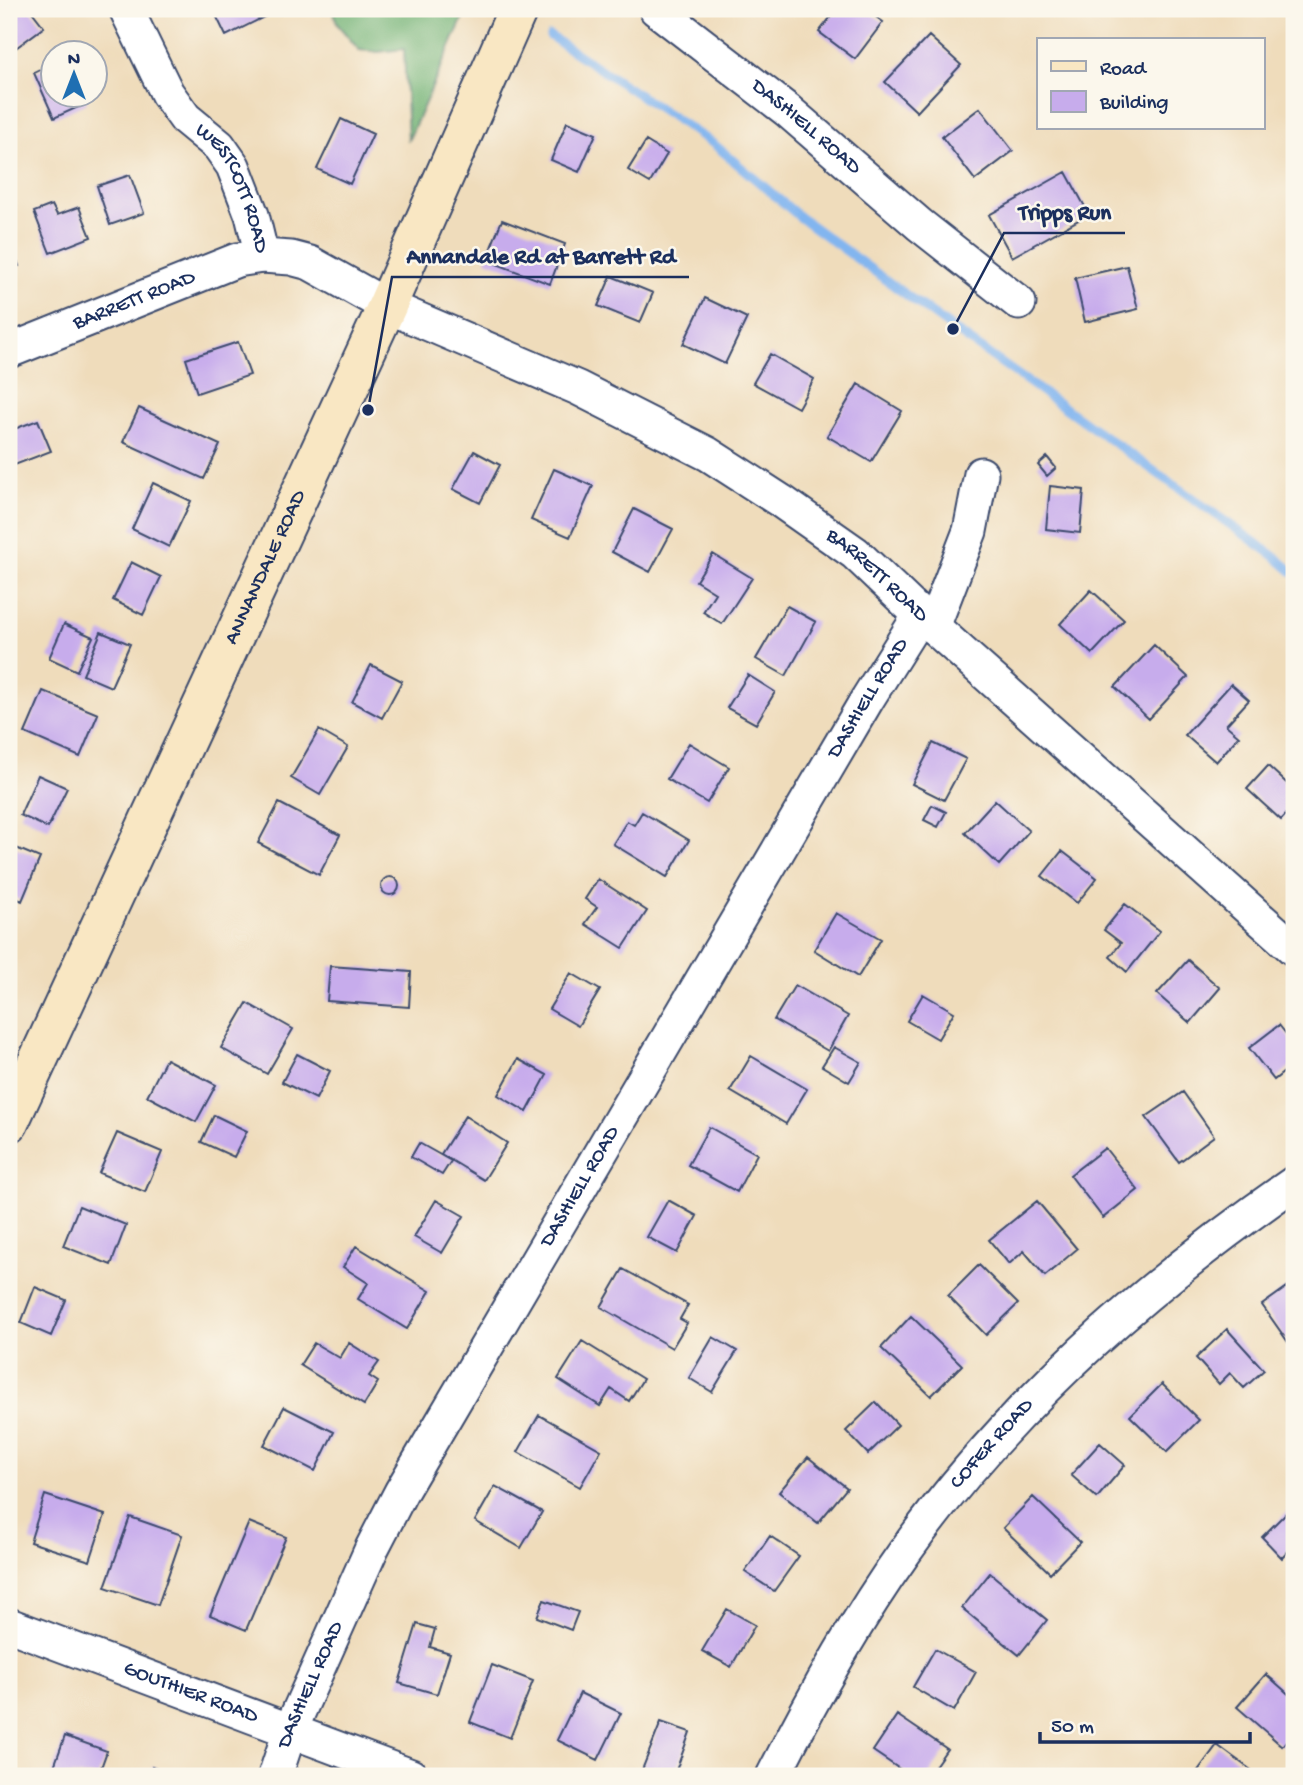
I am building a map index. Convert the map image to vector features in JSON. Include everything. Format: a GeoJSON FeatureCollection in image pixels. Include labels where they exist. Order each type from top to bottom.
{"type":"FeatureCollection","features":[{"type":"Feature","properties":{"kind":"main road","name":"ANNANDALE ROAD"},"geometry":{"type":"LineString","coordinates":[[9,1123],[387,306],[518,9]]}},
{"type":"Feature","properties":{"kind":"street","name":"WESTCOTT ROAD"},"geometry":{"type":"LineString","coordinates":[[127,9],[167,93],[185,118],[219,146],[233,166],[252,215],[262,256],[291,257],[310,263],[387,306]]}},
{"type":"Feature","properties":{"kind":"street","name":"DASHIELL ROAD"},"geometry":{"type":"LineString","coordinates":[[656,9],[787,110],[920,225],[1019,303]]}},
{"type":"Feature","properties":{"kind":"street","name":"BARRETT ROAD"},"geometry":{"type":"LineString","coordinates":[[9,351],[237,260],[262,256]]}},
{"type":"Feature","properties":{"kind":"street","name":"BARRETT ROAD"},"geometry":{"type":"LineString","coordinates":[[387,306],[578,388],[708,454],[782,501],[855,553],[927,621],[1294,949]]}},
{"type":"Feature","properties":{"kind":"street","name":"DASHIELL ROAD"},"geometry":{"type":"LineString","coordinates":[[275,1776],[290,1731],[372,1548],[401,1492],[861,710],[927,621],[970,531],[981,474]]}},
{"type":"Feature","properties":{"kind":"street","name":"COFER ROAD"},"geometry":{"type":"LineString","coordinates":[[773,1776],[814,1696],[861,1617],[905,1552],[954,1489],[1075,1359],[1146,1293],[1225,1231],[1294,1183]]}},
{"type":"Feature","properties":{"kind":"street","name":"GOUTHIER ROAD"},"geometry":{"type":"LineString","coordinates":[[9,1625],[411,1776]]}},
{"type":"Feature","properties":{"kind":"green space"},"geometry":{"type":"Polygon","coordinates":[[[332,9],[467,9],[408,141],[404,49],[378,52],[359,50],[338,25],[332,9]]]}},
{"type":"Feature","properties":{"kind":"building"},"geometry":{"type":"Polygon","coordinates":[[[9,9],[30,9],[44,27],[9,53],[9,9]]]}},
{"type":"Feature","properties":{"kind":"building"},"geometry":{"type":"Polygon","coordinates":[[[213,9],[270,9],[272,13],[226,36],[213,9]]]}},
{"type":"Feature","properties":{"kind":"building"},"geometry":{"type":"Polygon","coordinates":[[[837,9],[865,9],[883,22],[855,59],[819,32],[837,9]]]}},
{"type":"Feature","properties":{"kind":"building"},"geometry":{"type":"Polygon","coordinates":[[[929,36],[961,65],[917,112],[885,82],[929,36]]]}},
{"type":"Feature","properties":{"kind":"building"},"geometry":{"type":"Polygon","coordinates":[[[50,108],[76,108],[54,118],[50,108]]]}},
{"type":"Feature","properties":{"kind":"building"},"geometry":{"type":"Polygon","coordinates":[[[980,108],[1013,151],[975,180],[942,137],[980,108]]]}},
{"type":"Feature","properties":{"kind":"building"},"geometry":{"type":"Polygon","coordinates":[[[341,119],[373,134],[350,184],[317,169],[341,119]]]}},
{"type":"Feature","properties":{"kind":"building"},"geometry":{"type":"Polygon","coordinates":[[[567,122],[596,134],[579,172],[551,160],[567,122]]]}},
{"type":"Feature","properties":{"kind":"building"},"geometry":{"type":"Polygon","coordinates":[[[646,141],[667,154],[650,183],[628,170],[646,141]]]}},
{"type":"Feature","properties":{"kind":"building"},"geometry":{"type":"Polygon","coordinates":[[[1066,172],[1089,214],[1012,257],[989,215],[1066,172]]]}},
{"type":"Feature","properties":{"kind":"building"},"geometry":{"type":"Polygon","coordinates":[[[130,175],[144,213],[110,225],[97,186],[130,175]]]}},
{"type":"Feature","properties":{"kind":"building"},"geometry":{"type":"Polygon","coordinates":[[[52,205],[57,215],[79,207],[91,237],[50,253],[34,212],[52,205]]]}},
{"type":"Feature","properties":{"kind":"building"},"geometry":{"type":"Polygon","coordinates":[[[502,220],[565,244],[550,284],[486,260],[502,220]]]}},
{"type":"Feature","properties":{"kind":"building"},"geometry":{"type":"Polygon","coordinates":[[[9,238],[19,266],[9,270],[9,238]]]}},
{"type":"Feature","properties":{"kind":"building"},"geometry":{"type":"Polygon","coordinates":[[[1127,266],[1138,309],[1085,322],[1075,278],[1127,266]]]}},
{"type":"Feature","properties":{"kind":"building"},"geometry":{"type":"Polygon","coordinates":[[[611,276],[653,293],[640,323],[598,306],[611,276]]]}},
{"type":"Feature","properties":{"kind":"building"},"geometry":{"type":"Polygon","coordinates":[[[705,298],[747,318],[725,364],[683,344],[705,298]]]}},
{"type":"Feature","properties":{"kind":"building"},"geometry":{"type":"Polygon","coordinates":[[[238,342],[250,375],[197,393],[186,359],[238,342]]]}},
{"type":"Feature","properties":{"kind":"building"},"geometry":{"type":"Polygon","coordinates":[[[770,354],[814,379],[798,408],[753,383],[770,354]]]}},
{"type":"Feature","properties":{"kind":"building"},"geometry":{"type":"Polygon","coordinates":[[[858,384],[902,411],[871,462],[827,436],[858,384]]]}},
{"type":"Feature","properties":{"kind":"building"},"geometry":{"type":"Polygon","coordinates":[[[139,408],[220,445],[204,479],[123,442],[139,408]]]}},
{"type":"Feature","properties":{"kind":"building"},"geometry":{"type":"Polygon","coordinates":[[[38,420],[51,451],[12,466],[9,458],[9,431],[38,420]]]}},
{"type":"Feature","properties":{"kind":"building"},"geometry":{"type":"Polygon","coordinates":[[[474,451],[500,465],[480,503],[453,489],[474,451]]]}},
{"type":"Feature","properties":{"kind":"building"},"geometry":{"type":"Polygon","coordinates":[[[1047,457],[1056,468],[1047,476],[1038,465],[1047,457]]]}},
{"type":"Feature","properties":{"kind":"building"},"geometry":{"type":"Polygon","coordinates":[[[554,469],[593,486],[570,537],[531,520],[554,469]]]}},
{"type":"Feature","properties":{"kind":"building"},"geometry":{"type":"Polygon","coordinates":[[[153,483],[191,501],[169,547],[132,529],[153,483]]]}},
{"type":"Feature","properties":{"kind":"building"},"geometry":{"type":"Polygon","coordinates":[[[1050,486],[1084,490],[1080,533],[1046,529],[1050,486]]]}},
{"type":"Feature","properties":{"kind":"building"},"geometry":{"type":"Polygon","coordinates":[[[634,509],[673,529],[650,572],[612,552],[634,509]]]}},
{"type":"Feature","properties":{"kind":"building"},"geometry":{"type":"Polygon","coordinates":[[[713,554],[752,578],[722,624],[703,612],[715,593],[696,581],[713,554]]]}},
{"type":"Feature","properties":{"kind":"building"},"geometry":{"type":"Polygon","coordinates":[[[131,562],[161,577],[143,615],[113,600],[131,562]]]}},
{"type":"Feature","properties":{"kind":"building"},"geometry":{"type":"Polygon","coordinates":[[[1091,590],[1124,620],[1092,654],[1060,624],[1091,590]]]}},
{"type":"Feature","properties":{"kind":"building"},"geometry":{"type":"Polygon","coordinates":[[[787,606],[816,622],[786,676],[756,659],[787,606]]]}},
{"type":"Feature","properties":{"kind":"building"},"geometry":{"type":"Polygon","coordinates":[[[64,624],[93,637],[77,671],[49,658],[64,624]]]}},
{"type":"Feature","properties":{"kind":"building"},"geometry":{"type":"Polygon","coordinates":[[[101,632],[130,644],[111,687],[83,675],[101,632]]]}},
{"type":"Feature","properties":{"kind":"building"},"geometry":{"type":"Polygon","coordinates":[[[1154,645],[1188,677],[1149,719],[1115,687],[1154,645]]]}},
{"type":"Feature","properties":{"kind":"building"},"geometry":{"type":"Polygon","coordinates":[[[371,665],[402,681],[382,718],[352,702],[371,665]]]}},
{"type":"Feature","properties":{"kind":"building"},"geometry":{"type":"Polygon","coordinates":[[[748,675],[775,692],[756,724],[727,708],[748,675]]]}},
{"type":"Feature","properties":{"kind":"building"},"geometry":{"type":"Polygon","coordinates":[[[1231,684],[1249,700],[1226,725],[1239,736],[1216,762],[1185,735],[1231,684]]]}},
{"type":"Feature","properties":{"kind":"building"},"geometry":{"type":"Polygon","coordinates":[[[43,691],[98,714],[80,757],[25,733],[43,691]]]}},
{"type":"Feature","properties":{"kind":"building"},"geometry":{"type":"Polygon","coordinates":[[[319,730],[348,747],[320,795],[291,778],[319,730]]]}},
{"type":"Feature","properties":{"kind":"building"},"geometry":{"type":"Polygon","coordinates":[[[689,743],[729,767],[707,803],[667,779],[689,743]]]}},
{"type":"Feature","properties":{"kind":"building"},"geometry":{"type":"Polygon","coordinates":[[[933,743],[966,759],[944,800],[912,784],[933,743]]]}},
{"type":"Feature","properties":{"kind":"building"},"geometry":{"type":"Polygon","coordinates":[[[1268,766],[1294,790],[1294,806],[1281,820],[1247,789],[1268,766]]]}},
{"type":"Feature","properties":{"kind":"building"},"geometry":{"type":"Polygon","coordinates":[[[38,775],[67,788],[48,828],[20,815],[38,775]]]}},
{"type":"Feature","properties":{"kind":"building"},"geometry":{"type":"Polygon","coordinates":[[[995,800],[1029,831],[999,865],[965,833],[995,800]]]}},
{"type":"Feature","properties":{"kind":"building"},"geometry":{"type":"Polygon","coordinates":[[[279,803],[340,835],[319,875],[258,843],[279,803]]]}},
{"type":"Feature","properties":{"kind":"building"},"geometry":{"type":"Polygon","coordinates":[[[932,805],[946,812],[938,827],[924,820],[932,805]]]}},
{"type":"Feature","properties":{"kind":"building"},"geometry":{"type":"Polygon","coordinates":[[[642,812],[689,840],[667,877],[613,844],[627,821],[634,825],[642,812]]]}},
{"type":"Feature","properties":{"kind":"building"},"geometry":{"type":"Polygon","coordinates":[[[9,845],[40,858],[22,901],[9,895],[9,845]]]}},
{"type":"Feature","properties":{"kind":"building"},"geometry":{"type":"Polygon","coordinates":[[[1062,851],[1097,878],[1077,903],[1042,876],[1062,851]]]}},
{"type":"Feature","properties":{"kind":"building"},"geometry":{"type":"Polygon","coordinates":[[[390,877],[396,880],[399,886],[396,892],[390,895],[384,892],[381,886],[384,880],[390,877]]]}},
{"type":"Feature","properties":{"kind":"building"},"geometry":{"type":"Polygon","coordinates":[[[598,879],[647,911],[623,948],[585,924],[597,907],[585,899],[598,879]]]}},
{"type":"Feature","properties":{"kind":"building"},"geometry":{"type":"Polygon","coordinates":[[[1125,904],[1160,931],[1127,972],[1110,957],[1121,943],[1104,930],[1125,904]]]}},
{"type":"Feature","properties":{"kind":"building"},"geometry":{"type":"Polygon","coordinates":[[[836,913],[881,939],[858,977],[814,950],[836,913]]]}},
{"type":"Feature","properties":{"kind":"building"},"geometry":{"type":"Polygon","coordinates":[[[1188,960],[1220,988],[1190,1023],[1157,994],[1188,960]]]}},
{"type":"Feature","properties":{"kind":"building"},"geometry":{"type":"Polygon","coordinates":[[[330,966],[411,972],[409,1007],[327,1001],[330,966]]]}},
{"type":"Feature","properties":{"kind":"building"},"geometry":{"type":"Polygon","coordinates":[[[571,973],[600,990],[578,1026],[549,1009],[571,973]]]}},
{"type":"Feature","properties":{"kind":"building"},"geometry":{"type":"Polygon","coordinates":[[[795,985],[848,1016],[828,1051],[774,1020],[795,985]]]}},
{"type":"Feature","properties":{"kind":"building"},"geometry":{"type":"Polygon","coordinates":[[[923,994],[954,1012],[938,1039],[907,1021],[923,994]]]}},
{"type":"Feature","properties":{"kind":"building"},"geometry":{"type":"Polygon","coordinates":[[[247,1003],[293,1029],[267,1074],[221,1048],[247,1003]]]}},
{"type":"Feature","properties":{"kind":"building"},"geometry":{"type":"Polygon","coordinates":[[[1279,1025],[1294,1044],[1294,1064],[1274,1080],[1249,1048],[1279,1025]]]}},
{"type":"Feature","properties":{"kind":"building"},"geometry":{"type":"Polygon","coordinates":[[[834,1047],[861,1062],[849,1082],[822,1066],[834,1047]]]}},
{"type":"Feature","properties":{"kind":"building"},"geometry":{"type":"Polygon","coordinates":[[[297,1054],[330,1071],[316,1099],[282,1082],[297,1054]]]}},
{"type":"Feature","properties":{"kind":"building"},"geometry":{"type":"Polygon","coordinates":[[[751,1056],[807,1089],[786,1124],[730,1091],[751,1056]]]}},
{"type":"Feature","properties":{"kind":"building"},"geometry":{"type":"Polygon","coordinates":[[[166,1059],[216,1085],[196,1122],[147,1096],[166,1059]]]}},
{"type":"Feature","properties":{"kind":"building"},"geometry":{"type":"Polygon","coordinates":[[[518,1059],[547,1075],[527,1112],[498,1095],[518,1059]]]}},
{"type":"Feature","properties":{"kind":"building"},"geometry":{"type":"Polygon","coordinates":[[[1183,1092],[1214,1136],[1179,1162],[1146,1117],[1183,1092]]]}},
{"type":"Feature","properties":{"kind":"building"},"geometry":{"type":"Polygon","coordinates":[[[214,1115],[247,1131],[234,1157],[201,1142],[214,1115]]]}},
{"type":"Feature","properties":{"kind":"building"},"geometry":{"type":"Polygon","coordinates":[[[465,1116],[507,1143],[484,1180],[441,1154],[465,1116]]]}},
{"type":"Feature","properties":{"kind":"building"},"geometry":{"type":"Polygon","coordinates":[[[709,1127],[757,1154],[737,1192],[688,1165],[709,1127]]]}},
{"type":"Feature","properties":{"kind":"building"},"geometry":{"type":"Polygon","coordinates":[[[117,1133],[162,1152],[145,1192],[99,1173],[117,1133]]]}},
{"type":"Feature","properties":{"kind":"building"},"geometry":{"type":"Polygon","coordinates":[[[419,1143],[451,1161],[442,1175],[411,1157],[419,1143]]]}},
{"type":"Feature","properties":{"kind":"building"},"geometry":{"type":"Polygon","coordinates":[[[1105,1148],[1138,1190],[1103,1218],[1070,1175],[1105,1148]]]}},
{"type":"Feature","properties":{"kind":"building"},"geometry":{"type":"Polygon","coordinates":[[[436,1200],[464,1216],[442,1253],[414,1237],[436,1200]]]}},
{"type":"Feature","properties":{"kind":"building"},"geometry":{"type":"Polygon","coordinates":[[[668,1200],[697,1216],[677,1253],[647,1237],[668,1200]]]}},
{"type":"Feature","properties":{"kind":"building"},"geometry":{"type":"Polygon","coordinates":[[[1037,1201],[1077,1249],[1045,1276],[1024,1251],[1009,1264],[989,1240],[1037,1201]]]}},
{"type":"Feature","properties":{"kind":"building"},"geometry":{"type":"Polygon","coordinates":[[[79,1206],[126,1225],[111,1265],[63,1246],[79,1206]]]}},
{"type":"Feature","properties":{"kind":"building"},"geometry":{"type":"Polygon","coordinates":[[[356,1246],[430,1291],[407,1329],[358,1299],[368,1283],[343,1267],[356,1246]]]}},
{"type":"Feature","properties":{"kind":"building"},"geometry":{"type":"Polygon","coordinates":[[[979,1265],[1018,1304],[986,1335],[948,1296],[979,1265]]]}},
{"type":"Feature","properties":{"kind":"building"},"geometry":{"type":"Polygon","coordinates":[[[623,1269],[688,1305],[680,1319],[687,1323],[672,1348],[601,1307],[623,1269]]]}},
{"type":"Feature","properties":{"kind":"building"},"geometry":{"type":"Polygon","coordinates":[[[1294,1282],[1294,1343],[1290,1345],[1262,1305],[1294,1282]]]}},
{"type":"Feature","properties":{"kind":"building"},"geometry":{"type":"Polygon","coordinates":[[[35,1287],[66,1300],[51,1336],[21,1323],[35,1287]]]}},
{"type":"Feature","properties":{"kind":"building"},"geometry":{"type":"Polygon","coordinates":[[[911,1316],[962,1365],[931,1396],[881,1348],[911,1316]]]}},
{"type":"Feature","properties":{"kind":"building"},"geometry":{"type":"Polygon","coordinates":[[[1227,1329],[1264,1370],[1244,1388],[1230,1373],[1219,1384],[1196,1358],[1227,1329]]]}},
{"type":"Feature","properties":{"kind":"building"},"geometry":{"type":"Polygon","coordinates":[[[713,1337],[737,1351],[712,1392],[689,1378],[713,1337]]]}},
{"type":"Feature","properties":{"kind":"building"},"geometry":{"type":"Polygon","coordinates":[[[582,1341],[643,1379],[629,1401],[611,1389],[600,1406],[558,1379],[582,1341]]]}},
{"type":"Feature","properties":{"kind":"building"},"geometry":{"type":"Polygon","coordinates":[[[314,1343],[340,1358],[349,1343],[379,1362],[369,1376],[378,1382],[364,1405],[300,1365],[314,1343]]]}},
{"type":"Feature","properties":{"kind":"building"},"geometry":{"type":"Polygon","coordinates":[[[1162,1384],[1199,1420],[1167,1452],[1130,1416],[1162,1384]]]}},
{"type":"Feature","properties":{"kind":"building"},"geometry":{"type":"Polygon","coordinates":[[[876,1402],[898,1425],[868,1454],[846,1431],[876,1402]]]}},
{"type":"Feature","properties":{"kind":"building"},"geometry":{"type":"Polygon","coordinates":[[[284,1407],[334,1432],[315,1471],[264,1445],[284,1407]]]}},
{"type":"Feature","properties":{"kind":"building"},"geometry":{"type":"Polygon","coordinates":[[[539,1415],[601,1450],[580,1487],[518,1452],[539,1415]]]}},
{"type":"Feature","properties":{"kind":"building"},"geometry":{"type":"Polygon","coordinates":[[[1100,1443],[1125,1465],[1097,1498],[1071,1475],[1100,1443]]]}},
{"type":"Feature","properties":{"kind":"building"},"geometry":{"type":"Polygon","coordinates":[[[808,1457],[847,1488],[818,1523],[779,1492],[808,1457]]]}},
{"type":"Feature","properties":{"kind":"building"},"geometry":{"type":"Polygon","coordinates":[[[495,1486],[542,1512],[521,1548],[475,1521],[495,1486]]]}},
{"type":"Feature","properties":{"kind":"building"},"geometry":{"type":"Polygon","coordinates":[[[45,1495],[105,1515],[90,1561],[30,1542],[45,1495]]]}},
{"type":"Feature","properties":{"kind":"building"},"geometry":{"type":"Polygon","coordinates":[[[1033,1497],[1080,1542],[1050,1573],[1003,1528],[1033,1497]]]}},
{"type":"Feature","properties":{"kind":"building"},"geometry":{"type":"Polygon","coordinates":[[[1294,1505],[1294,1545],[1282,1558],[1262,1537],[1294,1505]]]}},
{"type":"Feature","properties":{"kind":"building"},"geometry":{"type":"Polygon","coordinates":[[[130,1517],[182,1535],[158,1605],[105,1587],[130,1517]]]}},
{"type":"Feature","properties":{"kind":"building"},"geometry":{"type":"Polygon","coordinates":[[[249,1522],[286,1537],[246,1630],[210,1615],[249,1522]]]}},
{"type":"Feature","properties":{"kind":"building"},"geometry":{"type":"Polygon","coordinates":[[[770,1536],[799,1556],[774,1591],[745,1572],[770,1536]]]}},
{"type":"Feature","properties":{"kind":"building"},"geometry":{"type":"Polygon","coordinates":[[[990,1573],[1047,1620],[1019,1655],[962,1608],[990,1573]]]}},
{"type":"Feature","properties":{"kind":"building"},"geometry":{"type":"Polygon","coordinates":[[[544,1600],[578,1612],[571,1630],[537,1617],[544,1600]]]}},
{"type":"Feature","properties":{"kind":"building"},"geometry":{"type":"Polygon","coordinates":[[[727,1609],[755,1625],[731,1667],[702,1651],[727,1609]]]}},
{"type":"Feature","properties":{"kind":"building"},"geometry":{"type":"Polygon","coordinates":[[[417,1624],[435,1629],[430,1647],[450,1653],[437,1694],[399,1683],[417,1624]]]}},
{"type":"Feature","properties":{"kind":"building"},"geometry":{"type":"Polygon","coordinates":[[[935,1649],[976,1672],[954,1711],[913,1687],[935,1649]]]}},
{"type":"Feature","properties":{"kind":"building"},"geometry":{"type":"Polygon","coordinates":[[[492,1665],[533,1681],[510,1738],[470,1722],[492,1665]]]}},
{"type":"Feature","properties":{"kind":"building"},"geometry":{"type":"Polygon","coordinates":[[[1266,1674],[1294,1699],[1294,1732],[1282,1746],[1237,1707],[1266,1674]]]}},
{"type":"Feature","properties":{"kind":"building"},"geometry":{"type":"Polygon","coordinates":[[[580,1693],[621,1713],[598,1760],[557,1740],[580,1693]]]}},
{"type":"Feature","properties":{"kind":"building"},"geometry":{"type":"Polygon","coordinates":[[[897,1715],[947,1749],[928,1776],[910,1776],[873,1751],[897,1715]]]}},
{"type":"Feature","properties":{"kind":"building"},"geometry":{"type":"Polygon","coordinates":[[[661,1722],[690,1732],[674,1776],[658,1776],[642,1770],[661,1722]]]}},
{"type":"Feature","properties":{"kind":"building"},"geometry":{"type":"Polygon","coordinates":[[[65,1736],[107,1751],[98,1776],[51,1775],[65,1736]]]}},
{"type":"Feature","properties":{"kind":"building"},"geometry":{"type":"Polygon","coordinates":[[[1217,1745],[1251,1770],[1247,1776],[1194,1776],[1217,1745]]]}},
{"type":"Feature","properties":{"kind":"building"},"geometry":{"type":"Polygon","coordinates":[[[152,1767],[175,1776],[150,1776],[152,1767]]]}},
{"type":"Feature","properties":{"kind":"waterway"},"geometry":{"type":"LineString","coordinates":[[550,36],[715,145],[801,218],[1273,555],[1294,573]]}},
{"type":"Feature","properties":{"kind":"place","name":"Tripps Run"},"geometry":{"type":"Point","coordinates":[953,329]}},
{"type":"Feature","properties":{"kind":"place","name":"Annandale Rd at Barrett Rd"},"geometry":{"type":"Point","coordinates":[368,410]}}]}
